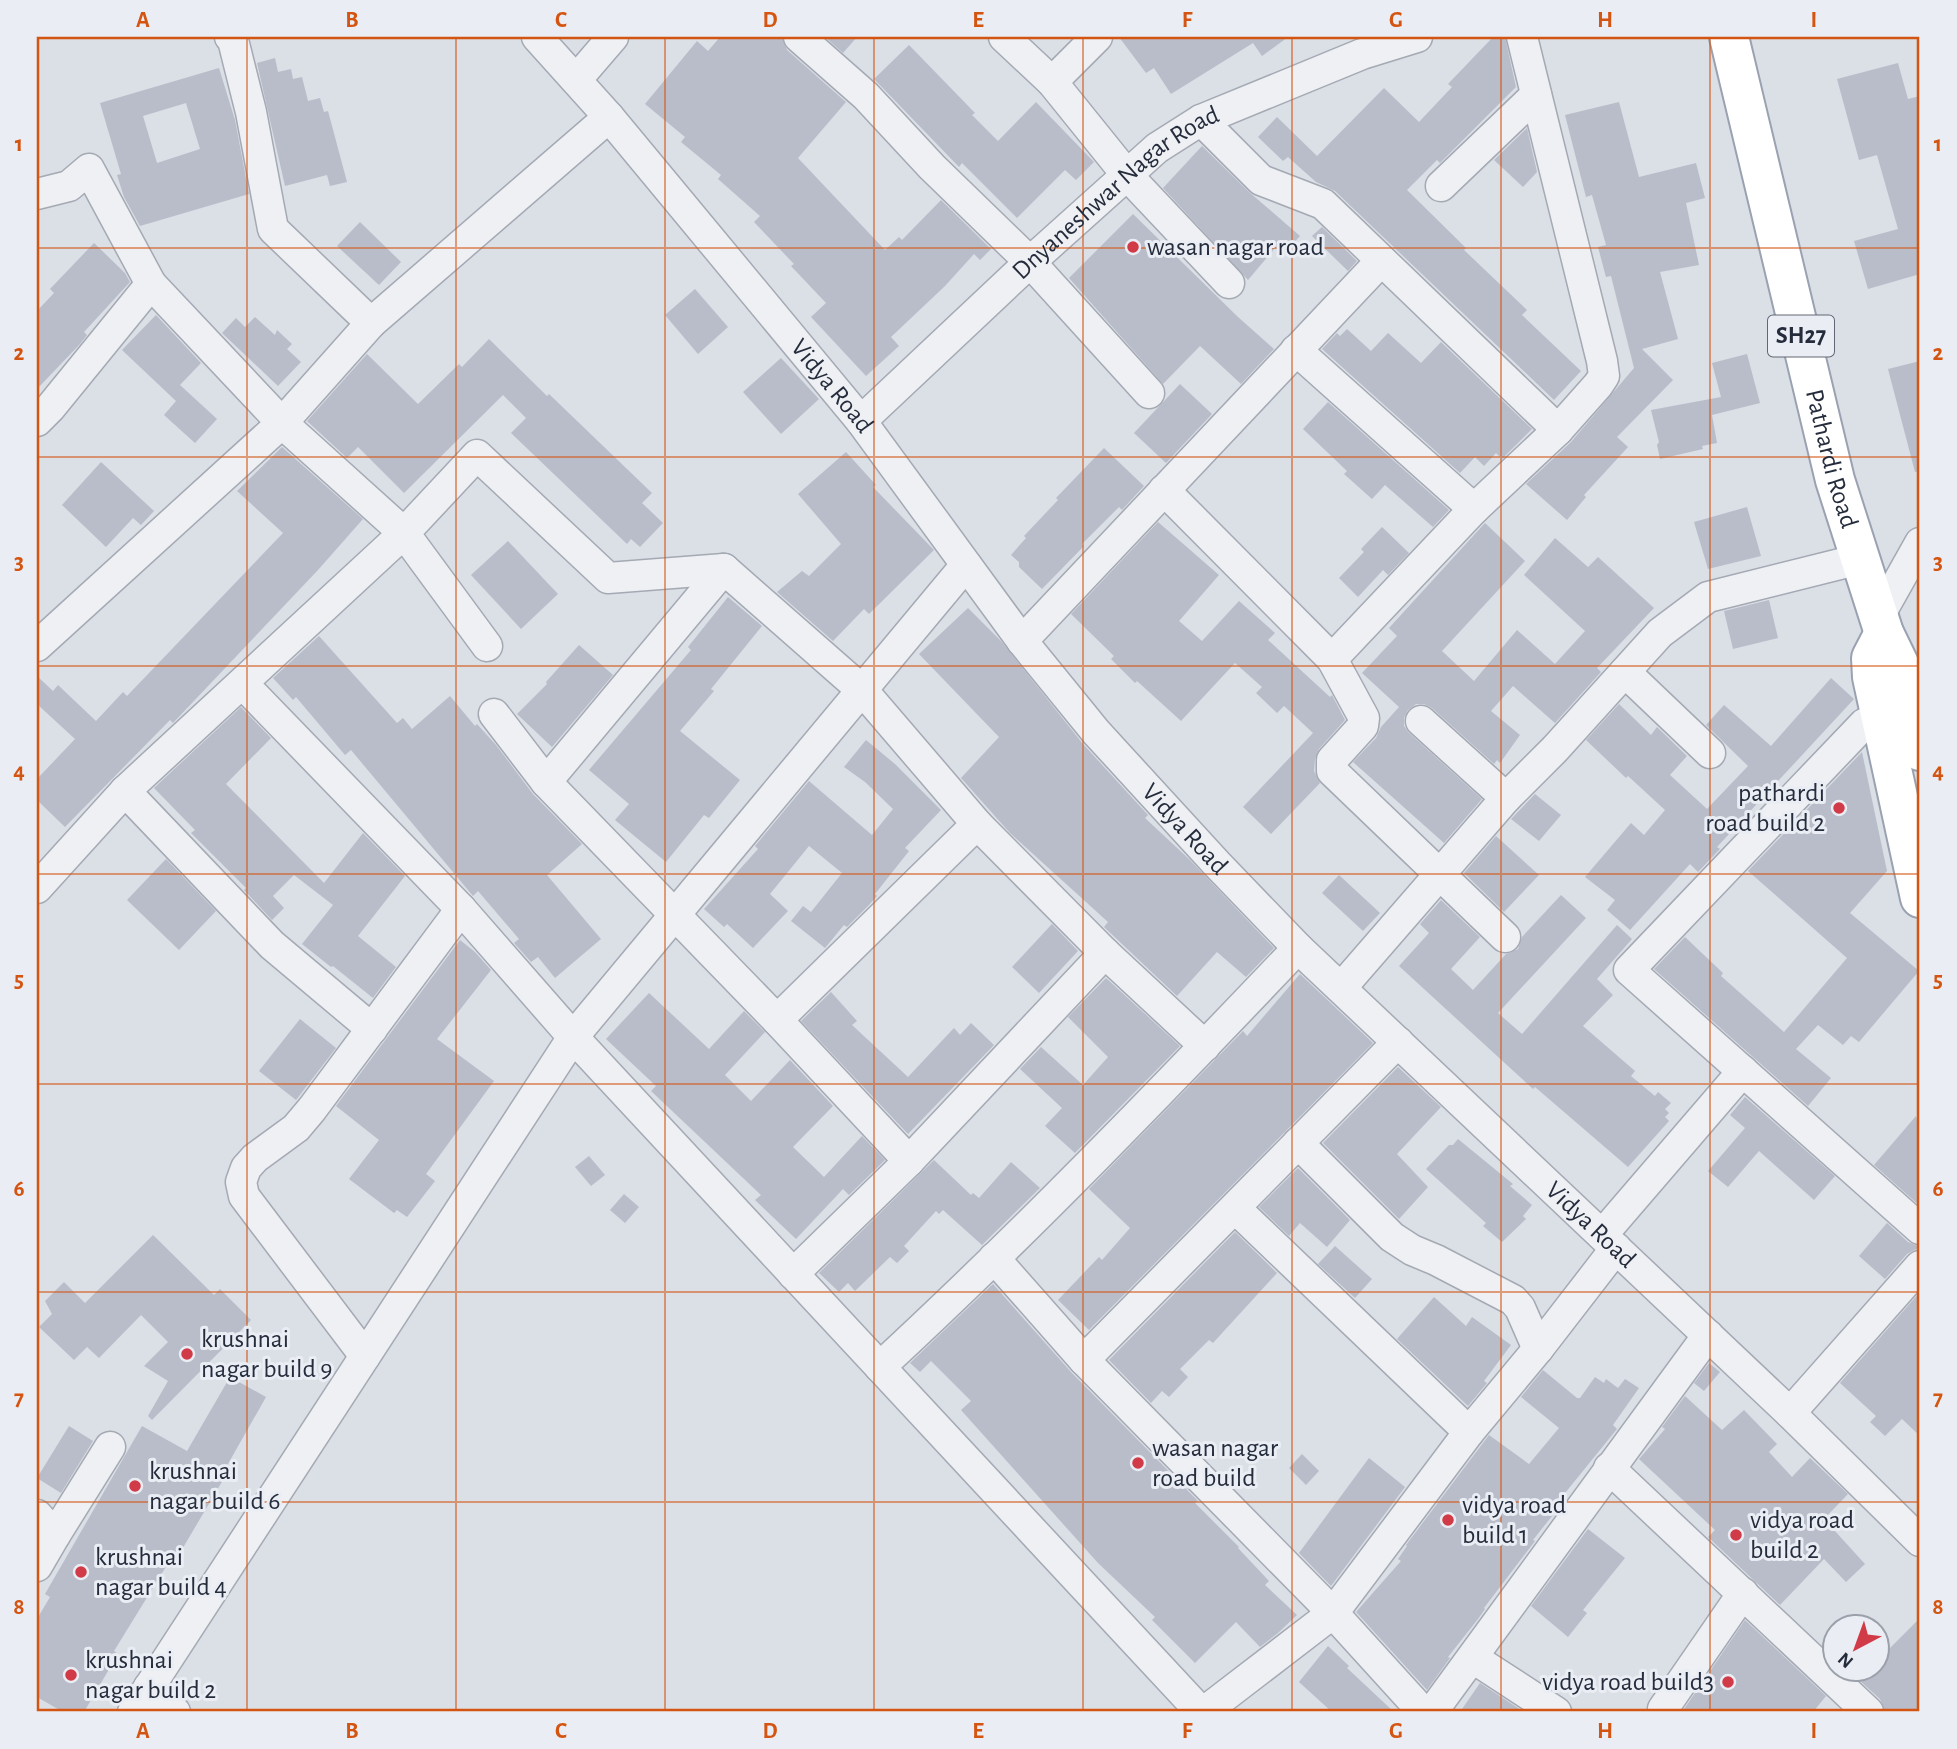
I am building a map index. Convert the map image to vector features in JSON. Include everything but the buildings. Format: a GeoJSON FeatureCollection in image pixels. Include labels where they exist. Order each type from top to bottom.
{"type":"FeatureCollection","features":[{"type":"Feature","properties":{"kind":"main road","name":"Pathardi Road"},"geometry":{"type":"LineString","coordinates":[[1729,37],[1836,480],[1881,625],[1903,672],[1896,712],[1920,751]]}},
{"type":"Feature","properties":{"kind":"main road"},"geometry":{"type":"LineString","coordinates":[[1896,712],[1920,898]]}},
{"type":"Feature","properties":{"kind":"street"},"geometry":{"type":"LineString","coordinates":[[230,37],[251,111],[273,229],[371,323]]}},
{"type":"Feature","properties":{"kind":"street","name":"Vidya Road"},"geometry":{"type":"LineString","coordinates":[[537,37],[609,117],[860,421],[1022,641],[1096,732],[1217,864],[1298,948],[1790,1412],[1920,1541]]}},
{"type":"Feature","properties":{"kind":"street"},"geometry":{"type":"LineString","coordinates":[[576,80],[613,37]]}},
{"type":"Feature","properties":{"kind":"street"},"geometry":{"type":"LineString","coordinates":[[799,37],[866,96],[932,167],[1030,262],[1149,393]]}},
{"type":"Feature","properties":{"kind":"street"},"geometry":{"type":"LineString","coordinates":[[1004,37],[1052,82],[1127,175],[1230,283]]}},
{"type":"Feature","properties":{"kind":"street"},"geometry":{"type":"LineString","coordinates":[[1052,82],[1097,37]]}},
{"type":"Feature","properties":{"kind":"street","name":"Dnyaneshwar Nagar Road"},"geometry":{"type":"LineString","coordinates":[[860,421],[1157,148],[1201,120],[1354,45],[1417,37]]}},
{"type":"Feature","properties":{"kind":"street"},"geometry":{"type":"LineString","coordinates":[[1332,659],[1474,509],[1558,430],[1604,376],[1522,37]]}},
{"type":"Feature","properties":{"kind":"street"},"geometry":{"type":"LineString","coordinates":[[1441,186],[1536,95]]}},
{"type":"Feature","properties":{"kind":"street"},"geometry":{"type":"LineString","coordinates":[[37,646],[282,422],[371,323],[609,117]]}},
{"type":"Feature","properties":{"kind":"street"},"geometry":{"type":"LineString","coordinates":[[1201,120],[1261,180],[1323,204],[1558,430]]}},
{"type":"Feature","properties":{"kind":"street"},"geometry":{"type":"LineString","coordinates":[[37,194],[69,186],[89,170],[151,284],[282,422],[404,533],[487,646]]}},
{"type":"Feature","properties":{"kind":"street"},"geometry":{"type":"LineString","coordinates":[[1022,641],[1381,261]]}},
{"type":"Feature","properties":{"kind":"street"},"geometry":{"type":"LineString","coordinates":[[37,421],[151,284]]}},
{"type":"Feature","properties":{"kind":"street"},"geometry":{"type":"LineString","coordinates":[[1296,350],[1474,509]]}},
{"type":"Feature","properties":{"kind":"street"},"geometry":{"type":"LineString","coordinates":[[37,888],[125,791],[404,533],[477,455],[608,578],[723,569],[863,691],[976,824],[1105,953],[1205,1046]]}},
{"type":"Feature","properties":{"kind":"street"},"geometry":{"type":"LineString","coordinates":[[1164,490],[1332,659],[1364,718],[1363,726],[1332,760],[1332,771],[1505,937]]}},
{"type":"Feature","properties":{"kind":"street"},"geometry":{"type":"LineString","coordinates":[[1881,625],[1920,544]]}},
{"type":"Feature","properties":{"kind":"street"},"geometry":{"type":"LineString","coordinates":[[1341,988],[1506,798],[1555,749],[1660,633],[1708,597],[1860,559]]}},
{"type":"Feature","properties":{"kind":"street"},"geometry":{"type":"LineString","coordinates":[[133,1712],[573,1037],[965,565]]}},
{"type":"Feature","properties":{"kind":"street"},"geometry":{"type":"LineString","coordinates":[[545,782],[723,569]]}},
{"type":"Feature","properties":{"kind":"street"},"geometry":{"type":"LineString","coordinates":[[1625,672],[1710,753]]}},
{"type":"Feature","properties":{"kind":"street"},"geometry":{"type":"LineString","coordinates":[[243,684],[461,909],[573,1037],[1202,1712],[1333,1613],[1469,1432],[1538,1349],[1609,1242],[1743,1071]]}},
{"type":"Feature","properties":{"kind":"street"},"geometry":{"type":"LineString","coordinates":[[1896,712],[1864,724],[1629,970],[1920,1228]]}},
{"type":"Feature","properties":{"kind":"street"},"geometry":{"type":"LineString","coordinates":[[494,714],[545,782],[676,914],[909,1161]]}},
{"type":"Feature","properties":{"kind":"street"},"geometry":{"type":"LineString","coordinates":[[1421,721],[1506,798]]}},
{"type":"Feature","properties":{"kind":"street"},"geometry":{"type":"LineString","coordinates":[[125,791],[272,945],[372,1029]]}},
{"type":"Feature","properties":{"kind":"street"},"geometry":{"type":"LineString","coordinates":[[777,1020],[976,824]]}},
{"type":"Feature","properties":{"kind":"street"},"geometry":{"type":"LineString","coordinates":[[365,1356],[244,1196],[241,1182],[246,1168],[255,1158],[296,1128],[312,1109],[461,909]]}},
{"type":"Feature","properties":{"kind":"street"},"geometry":{"type":"LineString","coordinates":[[880,1367],[994,1258],[1205,1046],[1298,948]]}},
{"type":"Feature","properties":{"kind":"street"},"geometry":{"type":"LineString","coordinates":[[793,1274],[909,1161],[1105,953]]}},
{"type":"Feature","properties":{"kind":"street"},"geometry":{"type":"LineString","coordinates":[[1084,1360],[1398,1042]]}},
{"type":"Feature","properties":{"kind":"street"},"geometry":{"type":"LineString","coordinates":[[1298,1143],[1392,1237],[1412,1250],[1513,1300],[1520,1308],[1538,1349]]}},
{"type":"Feature","properties":{"kind":"street"},"geometry":{"type":"LineString","coordinates":[[1235,1208],[1469,1432]]}},
{"type":"Feature","properties":{"kind":"street"},"geometry":{"type":"LineString","coordinates":[[994,1258],[1084,1360],[1333,1613],[1423,1712]]}},
{"type":"Feature","properties":{"kind":"street"},"geometry":{"type":"LineString","coordinates":[[1790,1412],[1920,1266]]}},
{"type":"Feature","properties":{"kind":"street"},"geometry":{"type":"LineString","coordinates":[[1432,1712],[1708,1335]]}},
{"type":"Feature","properties":{"kind":"street"},"geometry":{"type":"LineString","coordinates":[[37,1566],[46,1525],[110,1447]]}},
{"type":"Feature","properties":{"kind":"street"},"geometry":{"type":"LineString","coordinates":[[1609,1468],[1744,1593],[1854,1707]]}},
{"type":"Feature","properties":{"kind":"street"},"geometry":{"type":"LineString","coordinates":[[1663,1709],[1744,1593]]}},
{"type":"Feature","properties":{"kind":"street"},"geometry":{"type":"LineString","coordinates":[[1473,1658],[1556,1712]]}},
{"type":"Feature","properties":{"kind":"street"},"geometry":{"type":"LineString","coordinates":[[149,1687],[175,1712]]}},
{"type":"Feature","properties":{"kind":"place","name":"wasan nagar road"},"geometry":{"type":"Point","coordinates":[1133,247]}},
{"type":"Feature","properties":{"kind":"place","name":"pathardi road build 2"},"geometry":{"type":"Point","coordinates":[1839,808]}},
{"type":"Feature","properties":{"kind":"place","name":"krushnai nagar build 9"},"geometry":{"type":"Point","coordinates":[187,1354]}},
{"type":"Feature","properties":{"kind":"place","name":"wasan nagar road build"},"geometry":{"type":"Point","coordinates":[1138,1463]}},
{"type":"Feature","properties":{"kind":"place","name":"krushnai nagar build 6"},"geometry":{"type":"Point","coordinates":[135,1486]}},
{"type":"Feature","properties":{"kind":"place","name":"vidya road build 1"},"geometry":{"type":"Point","coordinates":[1448,1520]}},
{"type":"Feature","properties":{"kind":"place","name":"vidya road build 2"},"geometry":{"type":"Point","coordinates":[1736,1535]}},
{"type":"Feature","properties":{"kind":"place","name":"krushnai nagar build 4"},"geometry":{"type":"Point","coordinates":[81,1572]}},
{"type":"Feature","properties":{"kind":"place","name":"krushnai nagar build 2"},"geometry":{"type":"Point","coordinates":[71,1675]}},
{"type":"Feature","properties":{"kind":"place","name":"vidya road build3"},"geometry":{"type":"Point","coordinates":[1728,1682]}}]}
